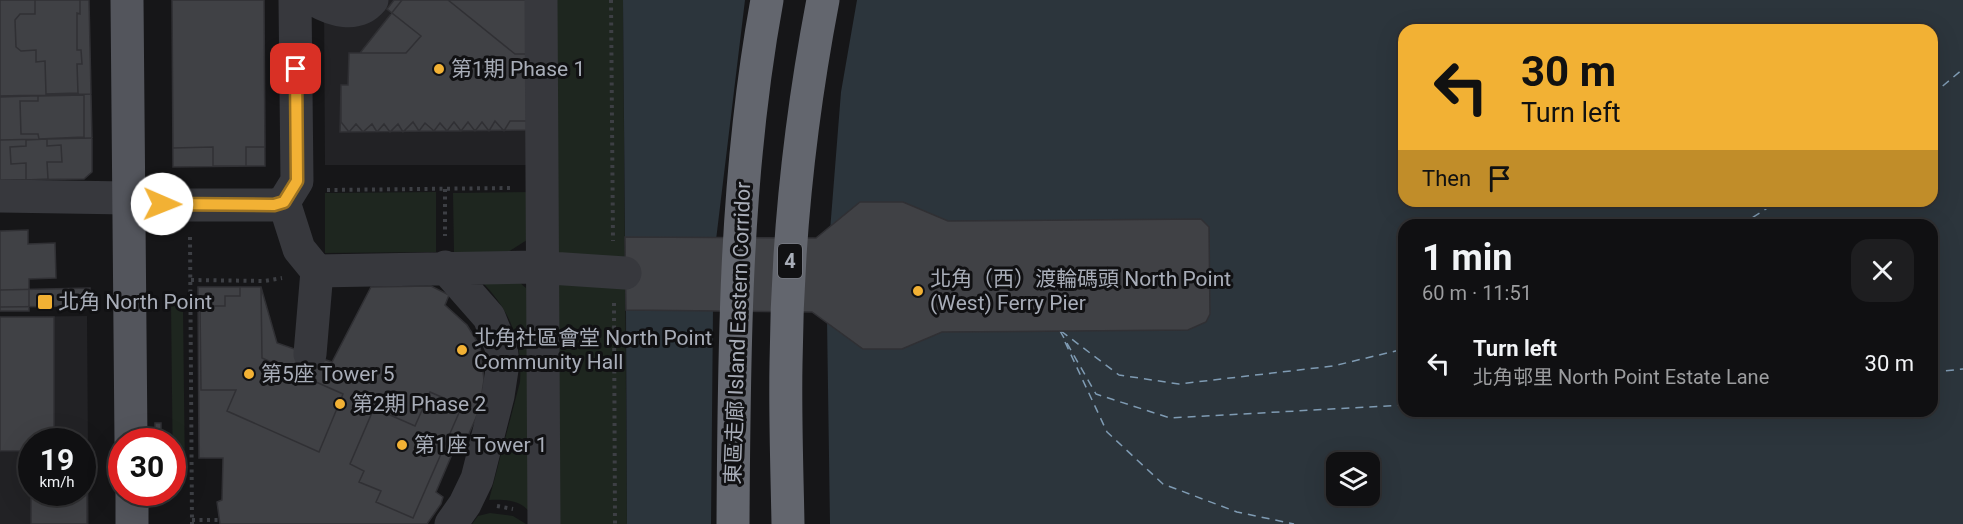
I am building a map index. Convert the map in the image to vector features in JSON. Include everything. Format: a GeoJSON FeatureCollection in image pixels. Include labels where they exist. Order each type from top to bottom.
{"type":"FeatureCollection","features":[{"type":"Feature","properties":{"kind":"highway","name":"東區走廊 Island Eastern Corridor"},"geometry":{"type":"LineString","coordinates":[[734,524],[736,261],[748,117],[767,0]]}},
{"type":"Feature","properties":{"kind":"highway","name":"4"},"geometry":{"type":"LineString","coordinates":[[788,524],[786,364],[793,210],[802,128],[823,0]]}},
{"type":"Feature","properties":{"kind":"main road"},"geometry":{"type":"LineString","coordinates":[[127,0],[131,428]]}},
{"type":"Feature","properties":{"kind":"main road"},"geometry":{"type":"LineString","coordinates":[[132,506],[132,524]]}},
{"type":"Feature","properties":{"kind":"street"},"geometry":{"type":"LineString","coordinates":[[0,196],[128,198],[169,205],[274,205],[284,202],[297,181],[295,0]]}},
{"type":"Feature","properties":{"kind":"street"},"geometry":{"type":"LineString","coordinates":[[315,0],[331,8],[352,11],[372,0]]}},
{"type":"Feature","properties":{"kind":"street"},"geometry":{"type":"LineString","coordinates":[[541,0],[544,524]]}},
{"type":"Feature","properties":{"kind":"street"},"geometry":{"type":"LineString","coordinates":[[284,202],[299,249],[307,262],[317,271],[543,267],[619,273]]}},
{"type":"Feature","properties":{"kind":"street"},"geometry":{"type":"LineString","coordinates":[[445,267],[489,317],[499,340],[503,363],[498,396],[477,479],[465,504],[451,524]]}},
{"type":"Feature","properties":{"kind":"street"},"geometry":{"type":"LineString","coordinates":[[310,354],[317,271]]}},
{"type":"Feature","properties":{"kind":"path"},"geometry":{"type":"LineString","coordinates":[[612,0],[612,156],[619,273],[615,524]]}},
{"type":"Feature","properties":{"kind":"path"},"geometry":{"type":"LineString","coordinates":[[320,190],[542,188]]}},
{"type":"Feature","properties":{"kind":"path"},"geometry":{"type":"LineString","coordinates":[[445,189],[445,267]]}},
{"type":"Feature","properties":{"kind":"path"},"geometry":{"type":"LineString","coordinates":[[190,232],[192,522],[219,520]]}},
{"type":"Feature","properties":{"kind":"path"},"geometry":{"type":"LineString","coordinates":[[190,280],[264,281],[317,271]]}},
{"type":"Feature","properties":{"kind":"shaded area","name":"第1期 Phase 1"},"geometry":{"type":"Polygon","coordinates":[[[324,0],[534,0],[535,165],[325,165],[324,0]]]}},
{"type":"Feature","properties":{"kind":"shaded area"},"geometry":{"type":"Polygon","coordinates":[[[534,0],[623,0],[627,524],[537,524],[529,511],[518,503],[489,500],[520,382],[520,367],[516,339],[506,313],[479,279],[519,282],[526,288],[530,238],[508,252],[454,252],[453,193],[535,192],[534,0]]]}},
{"type":"Feature","properties":{"kind":"shaded area"},"geometry":{"type":"Polygon","coordinates":[[[623,0],[1963,0],[1963,524],[627,524],[626,310],[812,312],[864,349],[902,349],[942,332],[1188,330],[1206,322],[1210,313],[1209,227],[1201,219],[948,221],[903,202],[860,202],[816,238],[625,237],[623,0]]]}},
{"type":"Feature","properties":{"kind":"shaded area"},"geometry":{"type":"Polygon","coordinates":[[[436,192],[436,252],[325,253],[325,193],[436,192]]]}},
{"type":"Feature","properties":{"kind":"shaded area"},"geometry":{"type":"Polygon","coordinates":[[[171,303],[179,303],[183,309],[184,428],[172,428],[171,303]]]}},
{"type":"Feature","properties":{"kind":"shaded area"},"geometry":{"type":"Polygon","coordinates":[[[87,316],[88,428],[18,428],[18,451],[0,451],[0,317],[87,316]]]}},
{"type":"Feature","properties":{"kind":"shaded area"},"geometry":{"type":"Polygon","coordinates":[[[0,452],[18,452],[18,506],[89,506],[89,524],[0,524],[0,452]]]}},
{"type":"Feature","properties":{"kind":"shaded area"},"geometry":{"type":"Polygon","coordinates":[[[490,513],[513,516],[526,524],[472,524],[478,516],[490,513]]]}},
{"type":"Feature","properties":{"kind":"pier"},"geometry":{"type":"Polygon","coordinates":[[[745,0],[857,0],[841,92],[830,231],[818,240],[716,240],[745,0]]]}},
{"type":"Feature","properties":{"kind":"pier"},"geometry":{"type":"Polygon","coordinates":[[[713,308],[812,309],[827,319],[830,524],[711,524],[713,308]]]}},
{"type":"Feature","properties":{"kind":"building"},"geometry":{"type":"Polygon","coordinates":[[[0,0],[89,0],[91,94],[0,96],[0,0]]]}},
{"type":"Feature","properties":{"kind":"building"},"geometry":{"type":"Polygon","coordinates":[[[35,0],[80,0],[80,14],[77,13],[77,50],[81,50],[82,64],[77,64],[78,93],[46,94],[45,61],[36,62],[36,50],[21,51],[16,47],[15,20],[20,14],[35,14],[35,0]]]}},
{"type":"Feature","properties":{"kind":"building"},"geometry":{"type":"Polygon","coordinates":[[[172,0],[264,0],[265,147],[246,147],[246,166],[213,166],[213,147],[173,148],[172,0]]]}},
{"type":"Feature","properties":{"kind":"building"},"geometry":{"type":"Polygon","coordinates":[[[172,0],[264,0],[265,166],[213,166],[213,147],[173,148],[172,0]]]}},
{"type":"Feature","properties":{"kind":"building"},"geometry":{"type":"Polygon","coordinates":[[[172,0],[264,0],[265,166],[173,167],[172,0]]]}},
{"type":"Feature","properties":{"kind":"building","name":"第1期 Phase 1"},"geometry":{"type":"Polygon","coordinates":[[[394,0],[448,0],[515,54],[529,54],[530,121],[510,121],[504,131],[495,121],[489,131],[482,122],[475,131],[468,122],[461,131],[454,122],[447,131],[440,123],[434,131],[425,123],[419,131],[413,122],[403,132],[398,124],[390,132],[384,124],[377,132],[372,124],[363,132],[356,124],[349,132],[341,122],[341,85],[348,85],[349,53],[406,53],[421,36],[387,9],[394,0]]]}},
{"type":"Feature","properties":{"kind":"building","name":"第1期 Phase 1"},"geometry":{"type":"Polygon","coordinates":[[[402,0],[529,0],[530,130],[340,132],[341,85],[348,85],[349,53],[360,53],[402,0]]]}},
{"type":"Feature","properties":{"kind":"building"},"geometry":{"type":"Polygon","coordinates":[[[91,94],[92,138],[0,140],[0,97],[91,94]]]}},
{"type":"Feature","properties":{"kind":"building"},"geometry":{"type":"Polygon","coordinates":[[[84,95],[84,137],[39,139],[38,134],[21,134],[20,101],[38,101],[38,96],[84,95]]]}},
{"type":"Feature","properties":{"kind":"building"},"geometry":{"type":"Polygon","coordinates":[[[92,138],[92,172],[84,179],[0,180],[0,140],[92,138]]]}},
{"type":"Feature","properties":{"kind":"building"},"geometry":{"type":"Polygon","coordinates":[[[47,139],[47,146],[61,145],[62,162],[47,162],[48,179],[26,180],[26,163],[11,164],[10,147],[26,146],[26,140],[47,139]]]}},
{"type":"Feature","properties":{"kind":"building","name":"北角（西）渡輪碼頭 North Point (West) Ferry Pier"},"geometry":{"type":"Polygon","coordinates":[[[860,202],[903,202],[948,221],[1201,219],[1209,227],[1210,314],[1206,322],[1188,330],[942,332],[902,349],[863,349],[812,312],[626,310],[625,237],[816,238],[860,202]]]}},
{"type":"Feature","properties":{"kind":"building"},"geometry":{"type":"Polygon","coordinates":[[[28,230],[28,244],[55,243],[56,278],[29,279],[29,311],[0,311],[0,231],[28,230]]]}},
{"type":"Feature","properties":{"kind":"building","name":"第2期 Phase 2"},"geometry":{"type":"Polygon","coordinates":[[[431,286],[449,295],[445,305],[467,325],[480,346],[484,380],[479,411],[463,447],[456,445],[436,492],[443,497],[441,504],[427,524],[220,524],[217,502],[222,500],[223,458],[199,458],[198,287],[261,287],[277,343],[332,362],[371,287],[431,286]]]}},
{"type":"Feature","properties":{"kind":"building","name":"第5座 Tower 5"},"geometry":{"type":"Polygon","coordinates":[[[240,287],[261,287],[262,358],[343,394],[319,452],[227,411],[236,390],[201,390],[200,306],[225,306],[225,296],[240,296],[240,287]]]}},
{"type":"Feature","properties":{"kind":"building","name":"北角 North Point"},"geometry":{"type":"Polygon","coordinates":[[[90,288],[90,306],[0,307],[0,290],[90,288]]]}},
{"type":"Feature","properties":{"kind":"building"},"geometry":{"type":"Polygon","coordinates":[[[0,317],[54,317],[54,428],[18,428],[18,451],[0,451],[0,317]]]}},
{"type":"Feature","properties":{"kind":"building","name":"第1座 Tower 1"},"geometry":{"type":"Polygon","coordinates":[[[430,392],[462,406],[413,518],[376,502],[381,491],[359,482],[364,471],[350,464],[374,408],[415,426],[430,392]]]}},
{"type":"Feature","properties":{"kind":"building"},"geometry":{"type":"Polygon","coordinates":[[[155,423],[161,423],[161,428],[155,428],[155,423]]]}},
{"type":"Feature","properties":{"kind":"building"},"geometry":{"type":"Polygon","coordinates":[[[31,506],[87,506],[87,524],[31,524],[31,506]]]}},
{"type":"Feature","properties":{"kind":"ferry route"},"geometry":{"type":"LineString","coordinates":[[1938,90],[1963,69]]}},
{"type":"Feature","properties":{"kind":"ferry route"},"geometry":{"type":"LineString","coordinates":[[1750,219],[1769,207]]}},
{"type":"Feature","properties":{"kind":"ferry route"},"geometry":{"type":"LineString","coordinates":[[1060,331],[1096,394],[1170,418],[1398,405]]}},
{"type":"Feature","properties":{"kind":"ferry route"},"geometry":{"type":"LineString","coordinates":[[1061,331],[1119,375],[1179,384],[1333,366],[1398,350]]}},
{"type":"Feature","properties":{"kind":"ferry route"},"geometry":{"type":"LineString","coordinates":[[1065,342],[1107,432],[1163,484],[1237,512],[1294,524]]}},
{"type":"Feature","properties":{"kind":"ferry route"},"geometry":{"type":"LineString","coordinates":[[1938,371],[1963,369]]}},
{"type":"Feature","properties":{"kind":"place","name":"第1期 Phase 1"},"geometry":{"type":"Point","coordinates":[439,69]}},
{"type":"Feature","properties":{"kind":"place","name":"北角（西）渡輪碼頭 North Point (West) Ferry Pier"},"geometry":{"type":"Point","coordinates":[918,291]}},
{"type":"Feature","properties":{"kind":"place","name":"北角 North Point"},"geometry":{"type":"Point","coordinates":[45,302]}},
{"type":"Feature","properties":{"kind":"place","name":"北角社區會堂 North Point Community Hall"},"geometry":{"type":"Point","coordinates":[462,350]}},
{"type":"Feature","properties":{"kind":"place","name":"第5座 Tower 5"},"geometry":{"type":"Point","coordinates":[249,374]}},
{"type":"Feature","properties":{"kind":"place","name":"第2期 Phase 2"},"geometry":{"type":"Point","coordinates":[340,404]}},
{"type":"Feature","properties":{"kind":"place","name":"第1座 Tower 1"},"geometry":{"type":"Point","coordinates":[402,445]}},
{"type":"Feature","properties":{"kind":"route"},"geometry":{"type":"LineString","coordinates":[[162,204],[274,205],[284,202],[297,181],[296,69]]}}]}
